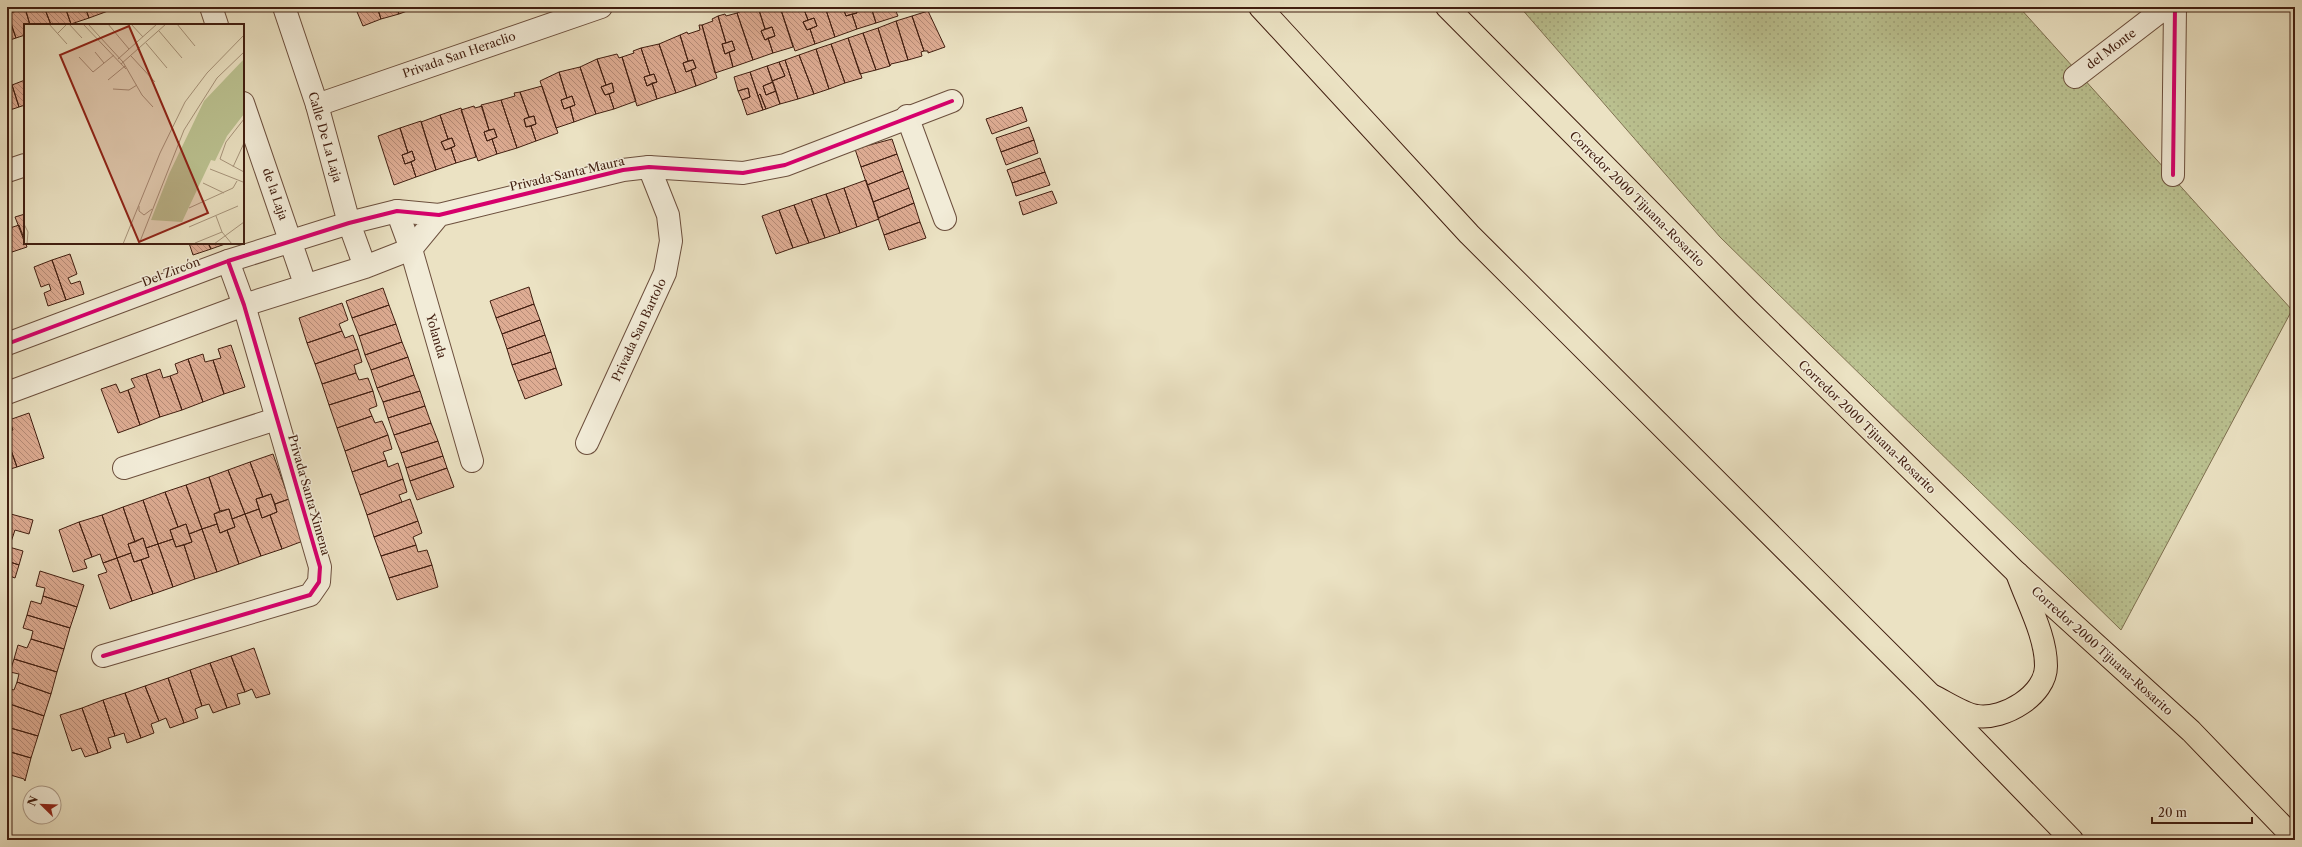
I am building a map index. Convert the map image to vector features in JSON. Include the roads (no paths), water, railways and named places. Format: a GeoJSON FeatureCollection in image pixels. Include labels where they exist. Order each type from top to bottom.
{"type":"FeatureCollection","features":[{"type":"Feature","properties":{"kind":"main road"},"geometry":{"type":"LineString","coordinates":[[1260,7],[1469,234],[1930,694],[2072,840]]}},
{"type":"Feature","properties":{"kind":"main road","name":"Corredor 2000 Tijuana-Rosarito"},"geometry":{"type":"LineString","coordinates":[[1447,7],[1746,308],[2016,573],[2191,731],[2295,839]]}},
{"type":"Feature","properties":{"kind":"main road"},"geometry":{"type":"LineString","coordinates":[[1930,694],[1976,716],[2001,713],[2026,702],[2043,683],[2046,666],[2042,642],[2016,573]]}},
{"type":"Feature","properties":{"kind":"street"},"geometry":{"type":"LineString","coordinates":[[211,7],[217,24]]}},
{"type":"Feature","properties":{"kind":"street","name":"Calle De La Laja"},"geometry":{"type":"LineString","coordinates":[[284,7],[317,105],[350,223],[365,266]]}},
{"type":"Feature","properties":{"kind":"street","name":"Privada San Heraclio"},"geometry":{"type":"LineString","coordinates":[[317,105],[333,98],[601,7]]}},
{"type":"Feature","properties":{"kind":"street","name":"del Monte"},"geometry":{"type":"LineString","coordinates":[[2075,77],[2166,7]]}},
{"type":"Feature","properties":{"kind":"street"},"geometry":{"type":"LineString","coordinates":[[2173,175],[2175,7]]}},
{"type":"Feature","properties":{"kind":"street","name":"Privada Santa Maura"},"geometry":{"type":"LineString","coordinates":[[439,215],[602,174],[649,167],[744,173],[778,166],[907,116],[952,101]]}},
{"type":"Feature","properties":{"kind":"street","name":"de la Laja"},"geometry":{"type":"LineString","coordinates":[[244,106],[305,284]]}},
{"type":"Feature","properties":{"kind":"street"},"geometry":{"type":"LineString","coordinates":[[907,116],[945,218]]}},
{"type":"Feature","properties":{"kind":"street"},"geometry":{"type":"LineString","coordinates":[[7,171],[24,165]]}},
{"type":"Feature","properties":{"kind":"street","name":"Privada San Bartolo"},"geometry":{"type":"LineString","coordinates":[[587,444],[665,273],[671,241],[668,215],[649,167]]}},
{"type":"Feature","properties":{"kind":"street","name":"Del Zircón"},"geometry":{"type":"LineString","coordinates":[[7,344],[228,261],[350,223],[397,211],[439,215]]}},
{"type":"Feature","properties":{"kind":"street","name":"Yolanda"},"geometry":{"type":"LineString","coordinates":[[397,211],[411,249],[472,461]]}},
{"type":"Feature","properties":{"kind":"street"},"geometry":{"type":"LineString","coordinates":[[7,393],[244,305],[305,284],[365,266],[411,249],[439,215]]}},
{"type":"Feature","properties":{"kind":"street","name":"Privada Santa Ximena"},"geometry":{"type":"LineString","coordinates":[[103,656],[310,595],[319,582],[320,567],[244,305],[228,261]]}},
{"type":"Feature","properties":{"kind":"street"},"geometry":{"type":"LineString","coordinates":[[124,468],[276,419]]}}]}
